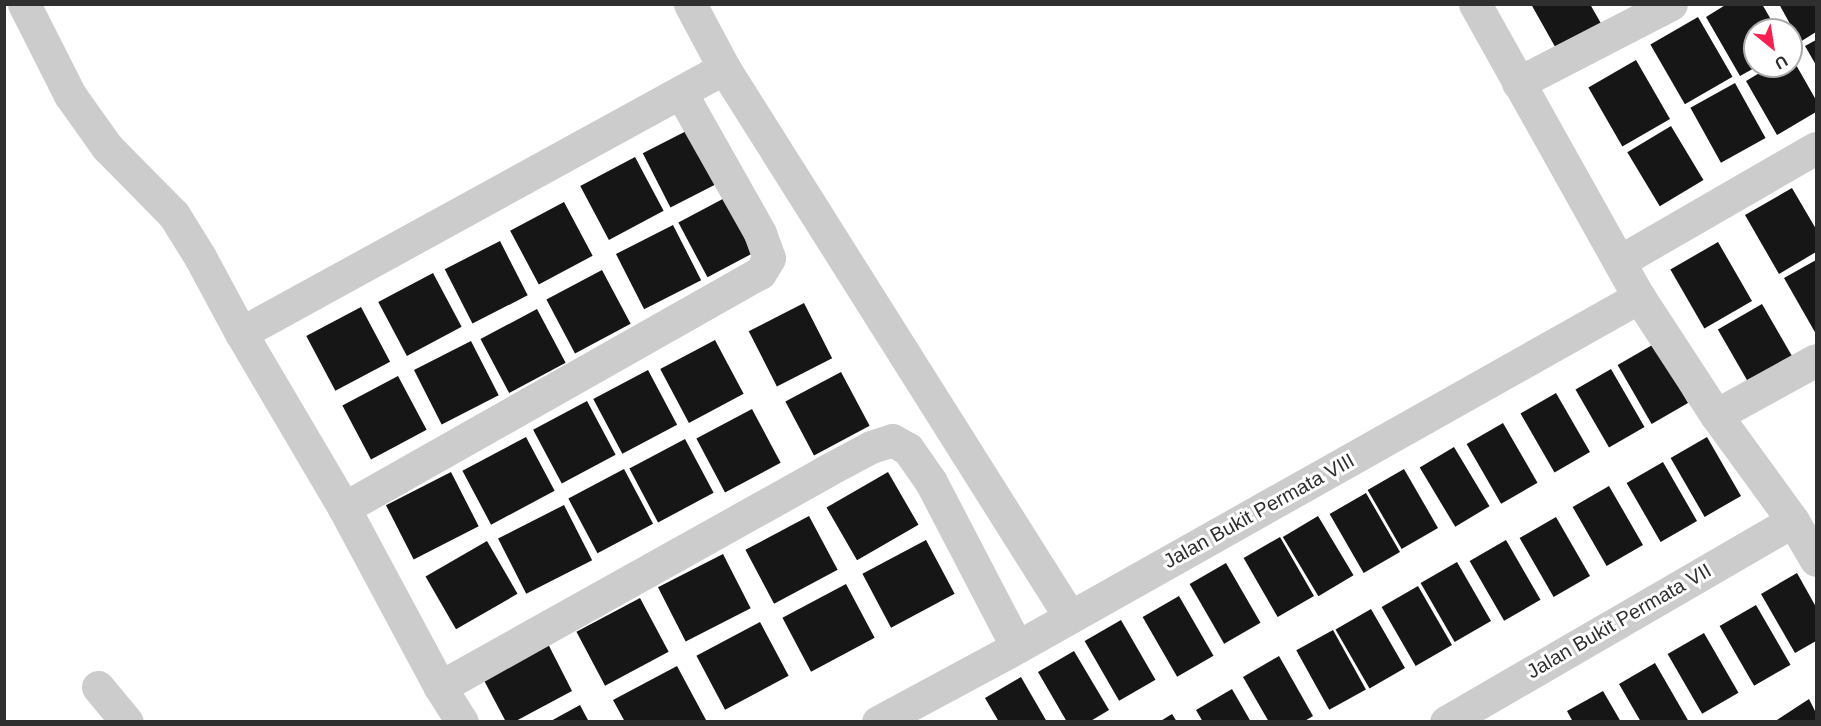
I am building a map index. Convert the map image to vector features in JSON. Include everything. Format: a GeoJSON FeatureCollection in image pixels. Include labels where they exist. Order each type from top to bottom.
{"type":"FeatureCollection","features":[{"type":"Feature","properties":{"kind":"street"},"geometry":{"type":"LineString","coordinates":[[24,4],[70,96],[107,147],[174,215],[200,257],[241,333],[345,508],[440,687],[462,722]]}},
{"type":"Feature","properties":{"kind":"street"},"geometry":{"type":"LineString","coordinates":[[690,4],[724,68],[1070,617]]}},
{"type":"Feature","properties":{"kind":"street"},"geometry":{"type":"LineString","coordinates":[[1475,4],[1639,297],[1716,415],[1793,521],[1816,560]]}},
{"type":"Feature","properties":{"kind":"street"},"geometry":{"type":"LineString","coordinates":[[1518,83],[1671,4]]}},
{"type":"Feature","properties":{"kind":"street"},"geometry":{"type":"LineString","coordinates":[[241,333],[724,68]]}},
{"type":"Feature","properties":{"kind":"street"},"geometry":{"type":"LineString","coordinates":[[345,508],[760,273],[769,258],[760,233],[681,93]]}},
{"type":"Feature","properties":{"kind":"street"},"geometry":{"type":"LineString","coordinates":[[1620,261],[1816,148]]}},
{"type":"Feature","properties":{"kind":"street","name":"Jalan Bukit Permata VIII"},"geometry":{"type":"LineString","coordinates":[[878,722],[928,709],[1017,647],[1639,297]]}},
{"type":"Feature","properties":{"kind":"street"},"geometry":{"type":"LineString","coordinates":[[1716,415],[1816,360]]}},
{"type":"Feature","properties":{"kind":"street"},"geometry":{"type":"LineString","coordinates":[[440,687],[835,466],[871,447],[892,440],[908,449],[931,482],[1017,647]]}},
{"type":"Feature","properties":{"kind":"street","name":"Jalan Bukit Permata VII"},"geometry":{"type":"LineString","coordinates":[[1446,722],[1793,521]]}},
{"type":"Feature","properties":{"kind":"street"},"geometry":{"type":"LineString","coordinates":[[98,687],[126,722]]}},
{"type":"Feature","properties":{"kind":"building"},"geometry":{"type":"Polygon","coordinates":[[[1531,4],[1590,4],[1603,27],[1558,52],[1531,4]]]}},
{"type":"Feature","properties":{"kind":"building"},"geometry":{"type":"Polygon","coordinates":[[[1727,4],[1762,4],[1770,18],[1743,18],[1743,74],[1740,76],[1706,17],[1727,4]]]}},
{"type":"Feature","properties":{"kind":"building"},"geometry":{"type":"Polygon","coordinates":[[[1779,4],[1816,4],[1816,32],[1803,40],[1803,18],[1787,18],[1779,4]]]}},
{"type":"Feature","properties":{"kind":"building"},"geometry":{"type":"Polygon","coordinates":[[[1698,17],[1732,77],[1685,104],[1650,44],[1698,17]]]}},
{"type":"Feature","properties":{"kind":"building"},"geometry":{"type":"Polygon","coordinates":[[[1816,40],[1816,65],[1805,46],[1816,40]]]}},
{"type":"Feature","properties":{"kind":"building"},"geometry":{"type":"Polygon","coordinates":[[[1636,60],[1670,119],[1622,146],[1588,88],[1636,60]]]}},
{"type":"Feature","properties":{"kind":"building"},"geometry":{"type":"Polygon","coordinates":[[[1803,77],[1816,100],[1816,112],[1777,135],[1746,81],[1751,78],[1803,77]]]}},
{"type":"Feature","properties":{"kind":"building"},"geometry":{"type":"Polygon","coordinates":[[[1735,83],[1766,138],[1721,163],[1690,108],[1735,83]]]}},
{"type":"Feature","properties":{"kind":"building"},"geometry":{"type":"Polygon","coordinates":[[[698,125],[726,179],[670,207],[643,153],[698,125]]]}},
{"type":"Feature","properties":{"kind":"building"},"geometry":{"type":"Polygon","coordinates":[[[1671,126],[1703,180],[1660,206],[1627,152],[1671,126]]]}},
{"type":"Feature","properties":{"kind":"building"},"geometry":{"type":"Polygon","coordinates":[[[635,157],[664,211],[609,240],[580,186],[635,157]]]}},
{"type":"Feature","properties":{"kind":"building"},"geometry":{"type":"Polygon","coordinates":[[[1792,188],[1816,229],[1816,252],[1779,274],[1745,215],[1792,188]]]}},
{"type":"Feature","properties":{"kind":"building"},"geometry":{"type":"Polygon","coordinates":[[[734,193],[763,248],[707,277],[678,223],[734,193]]]}},
{"type":"Feature","properties":{"kind":"building"},"geometry":{"type":"Polygon","coordinates":[[[564,202],[593,256],[539,284],[510,231],[564,202]]]}},
{"type":"Feature","properties":{"kind":"building"},"geometry":{"type":"Polygon","coordinates":[[[673,225],[701,280],[644,309],[616,254],[673,225]]]}},
{"type":"Feature","properties":{"kind":"building"},"geometry":{"type":"Polygon","coordinates":[[[500,241],[528,295],[472,323],[445,269],[500,241]]]}},
{"type":"Feature","properties":{"kind":"building"},"geometry":{"type":"Polygon","coordinates":[[[1718,242],[1752,301],[1704,328],[1670,270],[1718,242]]]}},
{"type":"Feature","properties":{"kind":"building"},"geometry":{"type":"Polygon","coordinates":[[[1816,260],[1816,334],[1784,278],[1816,260]]]}},
{"type":"Feature","properties":{"kind":"building"},"geometry":{"type":"Polygon","coordinates":[[[602,270],[631,324],[575,353],[546,300],[602,270]]]}},
{"type":"Feature","properties":{"kind":"building"},"geometry":{"type":"Polygon","coordinates":[[[433,273],[462,327],[407,356],[378,302],[433,273]]]}},
{"type":"Feature","properties":{"kind":"building"},"geometry":{"type":"Polygon","coordinates":[[[804,303],[832,358],[777,386],[749,331],[804,303]]]}},
{"type":"Feature","properties":{"kind":"building"},"geometry":{"type":"Polygon","coordinates":[[[1762,304],[1794,359],[1750,385],[1718,330],[1762,304]]]}},
{"type":"Feature","properties":{"kind":"building"},"geometry":{"type":"Polygon","coordinates":[[[361,307],[390,362],[335,391],[306,336],[361,307]]]}},
{"type":"Feature","properties":{"kind":"building"},"geometry":{"type":"Polygon","coordinates":[[[537,309],[566,363],[509,393],[480,339],[537,309]]]}},
{"type":"Feature","properties":{"kind":"building"},"geometry":{"type":"Polygon","coordinates":[[[715,340],[744,394],[689,423],[660,369],[715,340]]]}},
{"type":"Feature","properties":{"kind":"building"},"geometry":{"type":"Polygon","coordinates":[[[471,341],[499,395],[442,424],[414,370],[471,341]]]}},
{"type":"Feature","properties":{"kind":"building"},"geometry":{"type":"Polygon","coordinates":[[[1654,344],[1688,403],[1652,424],[1618,365],[1654,344]]]}},
{"type":"Feature","properties":{"kind":"building"},"geometry":{"type":"Polygon","coordinates":[[[1611,369],[1644,427],[1609,448],[1575,390],[1611,369]]]}},
{"type":"Feature","properties":{"kind":"building"},"geometry":{"type":"Polygon","coordinates":[[[648,370],[677,425],[622,454],[593,399],[648,370]]]}},
{"type":"Feature","properties":{"kind":"building"},"geometry":{"type":"Polygon","coordinates":[[[841,372],[870,426],[814,455],[785,402],[841,372]]]}},
{"type":"Feature","properties":{"kind":"building"},"geometry":{"type":"Polygon","coordinates":[[[398,376],[427,430],[371,459],[342,406],[398,376]]]}},
{"type":"Feature","properties":{"kind":"building"},"geometry":{"type":"Polygon","coordinates":[[[1556,393],[1590,452],[1554,472],[1520,414],[1556,393]]]}},
{"type":"Feature","properties":{"kind":"building"},"geometry":{"type":"Polygon","coordinates":[[[587,401],[616,455],[562,483],[533,430],[587,401]]]}},
{"type":"Feature","properties":{"kind":"building"},"geometry":{"type":"Polygon","coordinates":[[[752,409],[781,463],[725,492],[696,439],[752,409]]]}},
{"type":"Feature","properties":{"kind":"building"},"geometry":{"type":"Polygon","coordinates":[[[1503,423],[1538,483],[1501,504],[1467,444],[1503,423]]]}},
{"type":"Feature","properties":{"kind":"building"},"geometry":{"type":"Polygon","coordinates":[[[526,437],[555,491],[491,525],[462,471],[526,437]]]}},
{"type":"Feature","properties":{"kind":"building"},"geometry":{"type":"Polygon","coordinates":[[[1707,437],[1741,496],[1705,517],[1671,458],[1707,437]]]}},
{"type":"Feature","properties":{"kind":"building"},"geometry":{"type":"Polygon","coordinates":[[[685,439],[714,493],[658,522],[629,469],[685,439]]]}},
{"type":"Feature","properties":{"kind":"building"},"geometry":{"type":"Polygon","coordinates":[[[1454,447],[1490,506],[1455,527],[1420,468],[1454,447]]]}},
{"type":"Feature","properties":{"kind":"building"},"geometry":{"type":"Polygon","coordinates":[[[1663,462],[1697,521],[1661,542],[1627,483],[1663,462]]]}},
{"type":"Feature","properties":{"kind":"building"},"geometry":{"type":"Polygon","coordinates":[[[624,469],[653,524],[597,553],[568,499],[624,469]]]}},
{"type":"Feature","properties":{"kind":"building"},"geometry":{"type":"Polygon","coordinates":[[[1404,469],[1438,528],[1402,549],[1368,490],[1404,469]]]}},
{"type":"Feature","properties":{"kind":"building"},"geometry":{"type":"Polygon","coordinates":[[[451,472],[479,526],[414,559],[386,505],[451,472]]]}},
{"type":"Feature","properties":{"kind":"building"},"geometry":{"type":"Polygon","coordinates":[[[888,472],[918,525],[857,560],[827,508],[888,472]]]}},
{"type":"Feature","properties":{"kind":"building"},"geometry":{"type":"Polygon","coordinates":[[[1609,486],[1643,545],[1607,566],[1573,507],[1609,486]]]}},
{"type":"Feature","properties":{"kind":"building"},"geometry":{"type":"Polygon","coordinates":[[[1366,493],[1400,552],[1364,573],[1330,514],[1366,493]]]}},
{"type":"Feature","properties":{"kind":"building"},"geometry":{"type":"Polygon","coordinates":[[[564,505],[592,560],[526,594],[498,539],[564,505]]]}},
{"type":"Feature","properties":{"kind":"building"},"geometry":{"type":"Polygon","coordinates":[[[809,516],[838,570],[774,604],[745,550],[809,516]]]}},
{"type":"Feature","properties":{"kind":"building"},"geometry":{"type":"Polygon","coordinates":[[[1318,516],[1354,575],[1318,596],[1283,537],[1318,516]]]}},
{"type":"Feature","properties":{"kind":"building"},"geometry":{"type":"Polygon","coordinates":[[[1556,517],[1590,576],[1554,597],[1520,538],[1556,517]]]}},
{"type":"Feature","properties":{"kind":"building"},"geometry":{"type":"Polygon","coordinates":[[[1280,537],[1314,596],[1278,617],[1244,558],[1280,537]]]}},
{"type":"Feature","properties":{"kind":"building"},"geometry":{"type":"Polygon","coordinates":[[[926,540],[955,594],[891,628],[862,574],[926,540]]]}},
{"type":"Feature","properties":{"kind":"building"},"geometry":{"type":"Polygon","coordinates":[[[1506,540],[1540,600],[1504,621],[1470,561],[1506,540]]]}},
{"type":"Feature","properties":{"kind":"building"},"geometry":{"type":"Polygon","coordinates":[[[487,541],[518,594],[456,629],[426,576],[487,541]]]}},
{"type":"Feature","properties":{"kind":"building"},"geometry":{"type":"Polygon","coordinates":[[[723,554],[751,608],[686,641],[658,587],[723,554]]]}},
{"type":"Feature","properties":{"kind":"building"},"geometry":{"type":"Polygon","coordinates":[[[1457,562],[1491,621],[1455,642],[1421,583],[1457,562]]]}},
{"type":"Feature","properties":{"kind":"building"},"geometry":{"type":"Polygon","coordinates":[[[1226,563],[1260,623],[1224,644],[1190,584],[1226,563]]]}},
{"type":"Feature","properties":{"kind":"building"},"geometry":{"type":"Polygon","coordinates":[[[1797,573],[1816,607],[1816,641],[1795,653],[1761,594],[1797,573]]]}},
{"type":"Feature","properties":{"kind":"building"},"geometry":{"type":"Polygon","coordinates":[[[846,584],[875,638],[811,672],[782,618],[846,584]]]}},
{"type":"Feature","properties":{"kind":"building"},"geometry":{"type":"Polygon","coordinates":[[[1418,586],[1452,645],[1416,666],[1382,607],[1418,586]]]}},
{"type":"Feature","properties":{"kind":"building"},"geometry":{"type":"Polygon","coordinates":[[[1179,596],[1214,656],[1177,677],[1143,617],[1179,596]]]}},
{"type":"Feature","properties":{"kind":"building"},"geometry":{"type":"Polygon","coordinates":[[[640,598],[669,652],[605,686],[576,632],[640,598]]]}},
{"type":"Feature","properties":{"kind":"building"},"geometry":{"type":"Polygon","coordinates":[[[1756,605],[1790,665],[1754,686],[1720,626],[1756,605]]]}},
{"type":"Feature","properties":{"kind":"building"},"geometry":{"type":"Polygon","coordinates":[[[1371,609],[1405,668],[1369,688],[1335,630],[1371,609]]]}},
{"type":"Feature","properties":{"kind":"building"},"geometry":{"type":"Polygon","coordinates":[[[1121,620],[1156,680],[1119,701],[1085,641],[1121,620]]]}},
{"type":"Feature","properties":{"kind":"building"},"geometry":{"type":"Polygon","coordinates":[[[760,622],[789,676],[725,710],[696,656],[760,622]]]}},
{"type":"Feature","properties":{"kind":"building"},"geometry":{"type":"Polygon","coordinates":[[[1333,630],[1366,689],[1329,710],[1296,650],[1333,630]]]}},
{"type":"Feature","properties":{"kind":"building"},"geometry":{"type":"Polygon","coordinates":[[[1704,633],[1738,693],[1702,714],[1668,654],[1704,633]]]}},
{"type":"Feature","properties":{"kind":"building"},"geometry":{"type":"Polygon","coordinates":[[[544,636],[572,691],[514,722],[506,722],[479,671],[544,636]]]}},
{"type":"Feature","properties":{"kind":"building"},"geometry":{"type":"Polygon","coordinates":[[[1074,651],[1109,710],[1089,722],[1067,722],[1038,672],[1074,651]]]}},
{"type":"Feature","properties":{"kind":"building"},"geometry":{"type":"Polygon","coordinates":[[[1279,656],[1313,716],[1303,722],[1269,722],[1243,677],[1279,656]]]}},
{"type":"Feature","properties":{"kind":"building"},"geometry":{"type":"Polygon","coordinates":[[[1655,663],[1689,722],[1641,722],[1619,684],[1655,663]]]}},
{"type":"Feature","properties":{"kind":"building"},"geometry":{"type":"Polygon","coordinates":[[[677,666],[706,720],[625,722],[613,700],[677,666]]]}},
{"type":"Feature","properties":{"kind":"building"},"geometry":{"type":"Polygon","coordinates":[[[1021,677],[1047,722],[999,722],[985,698],[1021,677]]]}},
{"type":"Feature","properties":{"kind":"building"},"geometry":{"type":"Polygon","coordinates":[[[1232,689],[1251,722],[1203,722],[1196,710],[1232,689]]]}},
{"type":"Feature","properties":{"kind":"building"},"geometry":{"type":"Polygon","coordinates":[[[1603,691],[1621,722],[1573,722],[1567,711],[1603,691]]]}},
{"type":"Feature","properties":{"kind":"building"},"geometry":{"type":"Polygon","coordinates":[[[1809,699],[1816,713],[1816,722],[1774,722],[1809,699]]]}},
{"type":"Feature","properties":{"kind":"building"},"geometry":{"type":"Polygon","coordinates":[[[580,705],[589,722],[549,722],[580,705]]]}},
{"type":"Feature","properties":{"kind":"building"},"geometry":{"type":"Polygon","coordinates":[[[1172,714],[1177,722],[1159,722],[1172,714]]]}}]}
